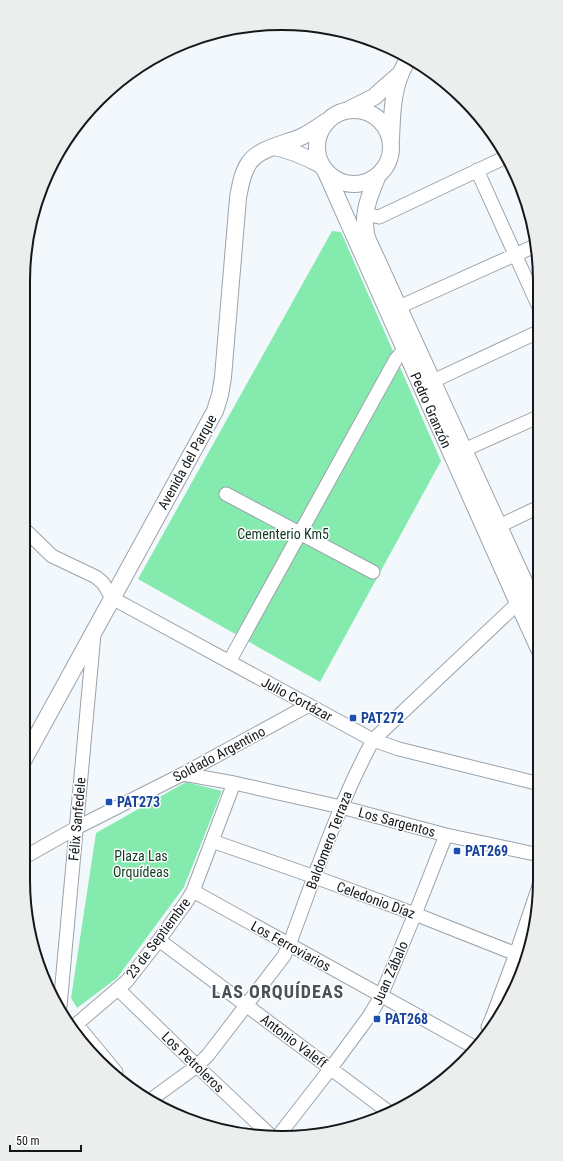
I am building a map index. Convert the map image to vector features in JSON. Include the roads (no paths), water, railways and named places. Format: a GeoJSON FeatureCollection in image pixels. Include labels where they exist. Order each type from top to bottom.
{"type":"FeatureCollection","features":[{"type":"Feature","properties":{"kind":"main road"},"geometry":{"type":"LineString","coordinates":[[274,147],[299,153],[323,168],[330,175],[341,182],[354,184],[367,182],[378,175],[387,165],[391,152],[392,110],[400,74],[406,63]]}},
{"type":"Feature","properties":{"kind":"main road"},"geometry":{"type":"LineString","coordinates":[[323,168],[317,152],[317,146],[320,133],[327,121],[332,117],[374,97],[400,74]]}},
{"type":"Feature","properties":{"kind":"main road"},"geometry":{"type":"LineString","coordinates":[[344,111],[364,111],[376,117],[385,126],[391,145]]}},
{"type":"Feature","properties":{"kind":"main road","name":"Avenida del Parque"},"geometry":{"type":"LineString","coordinates":[[30,748],[215,410],[220,395],[223,377],[238,198],[241,182],[248,163],[259,154],[311,133],[327,121]]}},
{"type":"Feature","properties":{"kind":"main road","name":"Pedro Granzón"},"geometry":{"type":"LineString","coordinates":[[323,168],[411,348],[480,502],[529,598]]}},
{"type":"Feature","properties":{"kind":"main road","name":"Pedro Granzón"},"geometry":{"type":"LineString","coordinates":[[378,175],[370,195],[365,214],[367,238],[399,307],[411,348],[433,382],[464,450],[480,502],[499,526],[529,598],[533,618]]}},
{"type":"Feature","properties":{"kind":"street"},"geometry":{"type":"LineString","coordinates":[[365,214],[379,217],[501,159]]}},
{"type":"Feature","properties":{"kind":"street"},"geometry":{"type":"LineString","coordinates":[[477,170],[533,294]]}},
{"type":"Feature","properties":{"kind":"street"},"geometry":{"type":"LineString","coordinates":[[399,307],[531,248]]}},
{"type":"Feature","properties":{"kind":"street"},"geometry":{"type":"LineString","coordinates":[[433,382],[533,334]]}},
{"type":"Feature","properties":{"kind":"street"},"geometry":{"type":"LineString","coordinates":[[229,662],[396,359],[411,348]]}},
{"type":"Feature","properties":{"kind":"street"},"geometry":{"type":"LineString","coordinates":[[464,450],[533,419]]}},
{"type":"Feature","properties":{"kind":"street"},"geometry":{"type":"LineString","coordinates":[[226,494],[373,572]]}},
{"type":"Feature","properties":{"kind":"street"},"geometry":{"type":"LineString","coordinates":[[499,526],[533,510]]}},
{"type":"Feature","properties":{"kind":"street"},"geometry":{"type":"LineString","coordinates":[[30,535],[52,556],[96,577],[103,582],[112,598]]}},
{"type":"Feature","properties":{"kind":"street","name":"Julio Cortázar"},"geometry":{"type":"LineString","coordinates":[[112,598],[373,740],[399,749],[533,782]]}},
{"type":"Feature","properties":{"kind":"street","name":"Baldomero Terraza"},"geometry":{"type":"LineString","coordinates":[[155,1096],[196,1066],[208,1055],[284,956],[341,807],[373,740],[529,598]]}},
{"type":"Feature","properties":{"kind":"street","name":"Félix Sanfedele"},"geometry":{"type":"LineString","coordinates":[[61,999],[94,632]]}},
{"type":"Feature","properties":{"kind":"street","name":"Soldado Argentino"},"geometry":{"type":"LineString","coordinates":[[30,854],[76,828],[183,774],[309,706]]}},
{"type":"Feature","properties":{"kind":"street","name":"Los Sargentos"},"geometry":{"type":"LineString","coordinates":[[183,774],[234,783],[341,807],[446,835],[533,854]]}},
{"type":"Feature","properties":{"kind":"street","name":"23 de Septiembre"},"geometry":{"type":"LineString","coordinates":[[76,1025],[127,981],[187,901],[234,783]]}},
{"type":"Feature","properties":{"kind":"street","name":"Juan Zábalo"},"geometry":{"type":"LineString","coordinates":[[282,1131],[370,1015],[381,996],[446,835]]}},
{"type":"Feature","properties":{"kind":"street","name":"Celedonio Díaz"},"geometry":{"type":"LineString","coordinates":[[212,841],[415,914],[516,954]]}},
{"type":"Feature","properties":{"kind":"street","name":"Los Ferroviarios"},"geometry":{"type":"LineString","coordinates":[[192,891],[471,1045]]}},
{"type":"Feature","properties":{"kind":"street"},"geometry":{"type":"LineString","coordinates":[[493,1016],[516,954],[525,938],[529,923]]}},
{"type":"Feature","properties":{"kind":"street","name":"Antonio Valeff"},"geometry":{"type":"LineString","coordinates":[[159,940],[385,1109]]}},
{"type":"Feature","properties":{"kind":"street","name":"Los Petroleros"},"geometry":{"type":"LineString","coordinates":[[118,989],[196,1066],[265,1130]]}},
{"type":"Feature","properties":{"kind":"place","name":"PAT272"},"geometry":{"type":"Point","coordinates":[353,718]}},
{"type":"Feature","properties":{"kind":"place","name":"PAT273"},"geometry":{"type":"Point","coordinates":[109,802]}},
{"type":"Feature","properties":{"kind":"place","name":"PAT269"},"geometry":{"type":"Point","coordinates":[457,851]}},
{"type":"Feature","properties":{"kind":"place","name":"PAT268"},"geometry":{"type":"Point","coordinates":[377,1019]}},
{"type":"Feature","properties":{"kind":"district","name":"LAS ORQUÍDEAS"},"geometry":{"type":"Point","coordinates":[278,992]}},
{"type":"Feature","properties":{"kind":"park label","name":"Cementerio Km5"},"geometry":{"type":"Point","coordinates":[283,534]}},
{"type":"Feature","properties":{"kind":"park label","name":"Plaza Las Orquídeas"},"geometry":{"type":"Point","coordinates":[141,864]}}]}
